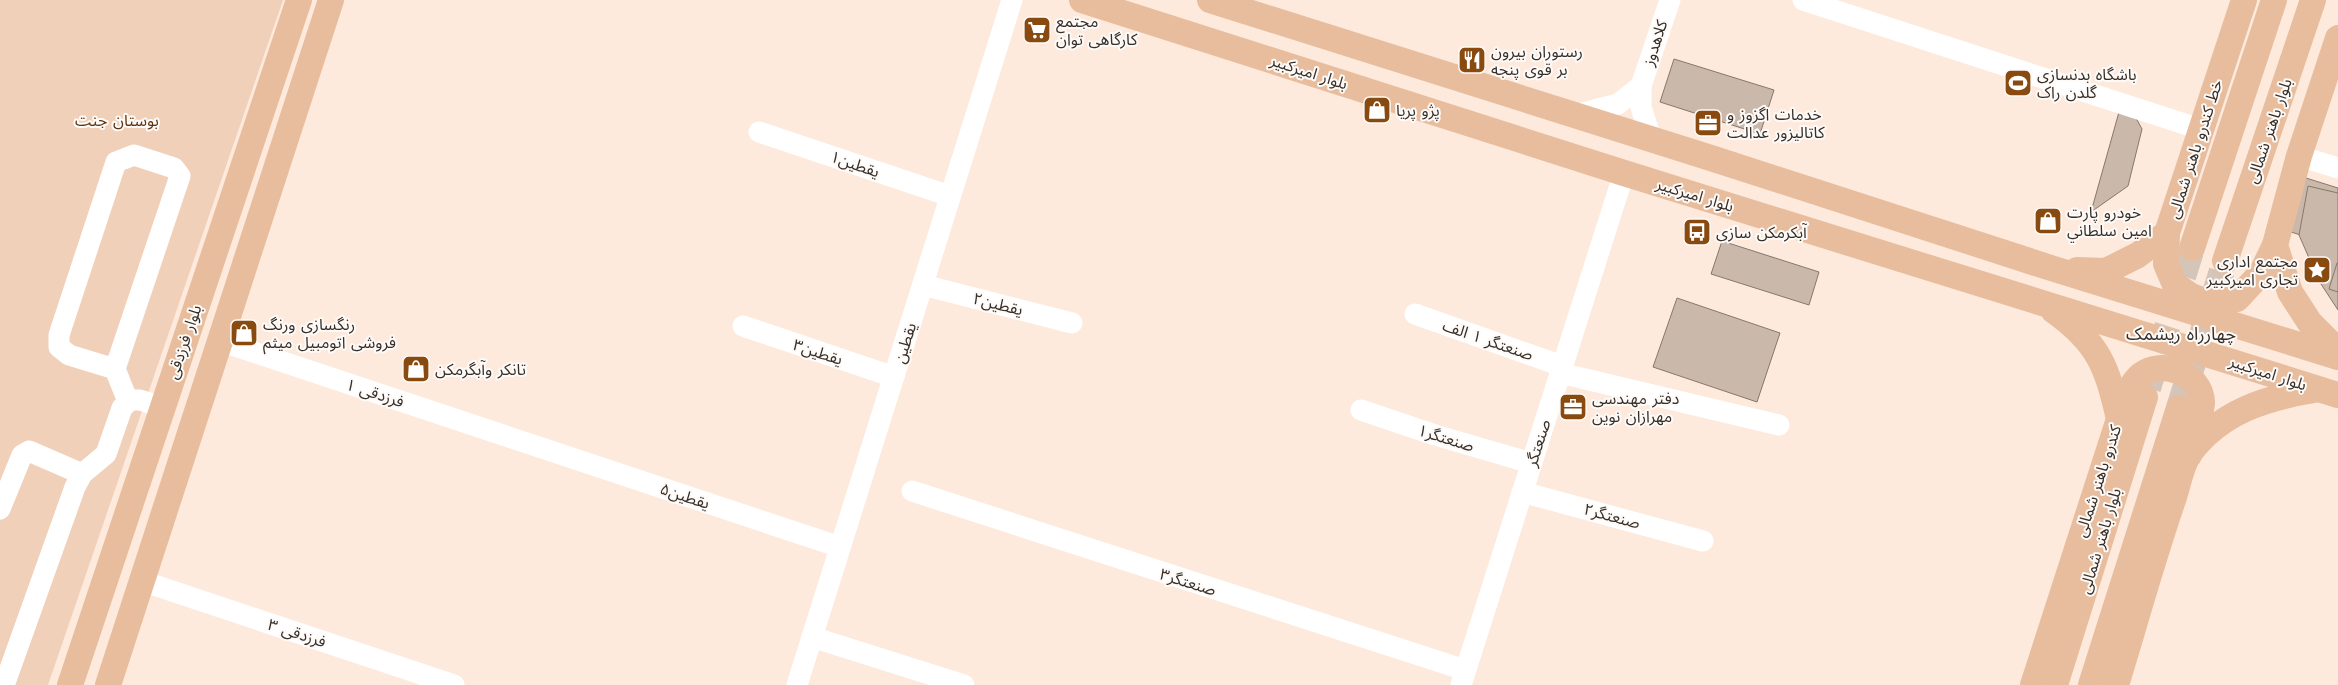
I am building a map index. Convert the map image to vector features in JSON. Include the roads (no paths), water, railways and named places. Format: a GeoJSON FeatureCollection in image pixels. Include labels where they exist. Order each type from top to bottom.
{"type":"FeatureCollection","features":[{"type":"Feature","properties":{"kind":"main road","name":"بلوار فرزدقی"},"geometry":{"type":"LineString","coordinates":[[70,685],[299,0]]}},
{"type":"Feature","properties":{"kind":"main road","name":"بلوار فرزدقی"},"geometry":{"type":"LineString","coordinates":[[108,685],[331,0]]}},
{"type":"Feature","properties":{"kind":"main road","name":"بلوار امیرکبیر"},"geometry":{"type":"LineString","coordinates":[[1082,0],[1624,173],[2039,300],[2329,392]]}},
{"type":"Feature","properties":{"kind":"main road","name":"خط کندرو باهنر شمالی"},"geometry":{"type":"LineString","coordinates":[[2051,268],[2106,271],[2138,255],[2167,233],[2203,130],[2244,0]]}},
{"type":"Feature","properties":{"kind":"main road"},"geometry":{"type":"LineString","coordinates":[[2192,248],[2274,0]]}},
{"type":"Feature","properties":{"kind":"main road","name":"بلوار باهنر شمالی"},"geometry":{"type":"LineString","coordinates":[[2225,262],[2313,0]]}},
{"type":"Feature","properties":{"kind":"main road"},"geometry":{"type":"LineString","coordinates":[[1238,4],[2051,268],[2338,357]]}},
{"type":"Feature","properties":{"kind":"main road"},"geometry":{"type":"LineString","coordinates":[[2167,233],[2166,264],[2175,285],[2191,296],[2208,302],[2237,300],[2262,272],[2275,244],[2300,156],[2338,38]]}},
{"type":"Feature","properties":{"kind":"main road"},"geometry":{"type":"LineString","coordinates":[[1854,244],[1867,208]]}},
{"type":"Feature","properties":{"kind":"main road"},"geometry":{"type":"LineString","coordinates":[[2275,244],[2290,292],[2310,324],[2338,351]]}},
{"type":"Feature","properties":{"kind":"main road","name":"کندرو باهنر شمالی"},"geometry":{"type":"LineString","coordinates":[[2032,685],[2119,419],[2111,382],[2099,355],[2076,327],[2039,300]]}},
{"type":"Feature","properties":{"kind":"main road"},"geometry":{"type":"LineString","coordinates":[[2116,685],[2165,523],[2189,455],[2202,402],[2197,387],[2187,375],[2172,368],[2156,368],[2142,374],[2131,386],[2119,419]]}},
{"type":"Feature","properties":{"kind":"main road"},"geometry":{"type":"LineString","coordinates":[[2189,455],[2216,426],[2247,407],[2277,396],[2329,392]]}},
{"type":"Feature","properties":{"kind":"main road","name":"بلوار باهنر شمالی"},"geometry":{"type":"LineString","coordinates":[[2056,685],[2145,398]]}},
{"type":"Feature","properties":{"kind":"main road"},"geometry":{"type":"LineString","coordinates":[[2091,685],[2179,408]]}},
{"type":"Feature","properties":{"kind":"street","name":"یقطین"},"geometry":{"type":"LineString","coordinates":[[797,685],[1012,0]]}},
{"type":"Feature","properties":{"kind":"street","name":"کلاهدوز"},"geometry":{"type":"LineString","coordinates":[[1651,139],[1641,107],[1641,86],[1670,0]]}},
{"type":"Feature","properties":{"kind":"street"},"geometry":{"type":"LineString","coordinates":[[1802,0],[2203,130]]}},
{"type":"Feature","properties":{"kind":"street","name":"کلاهدوز"},"geometry":{"type":"LineString","coordinates":[[1575,115],[1618,104],[1641,86]]}},
{"type":"Feature","properties":{"kind":"street","name":"یقطین۱"},"geometry":{"type":"LineString","coordinates":[[759,132],[950,196]]}},
{"type":"Feature","properties":{"kind":"street"},"geometry":{"type":"LineString","coordinates":[[115,369],[69,355],[59,348],[59,336],[116,162],[134,155],[174,168],[180,176],[115,369],[125,394],[130,400]]}},
{"type":"Feature","properties":{"kind":"street"},"geometry":{"type":"LineString","coordinates":[[2300,156],[2338,168]]}},
{"type":"Feature","properties":{"kind":"street","name":"صنعتگر"},"geometry":{"type":"LineString","coordinates":[[1463,678],[1624,173]]}},
{"type":"Feature","properties":{"kind":"street","name":"یقطین۲"},"geometry":{"type":"LineString","coordinates":[[923,285],[1072,323]]}},
{"type":"Feature","properties":{"kind":"street","name":"صنعتگر ۱ الف"},"geometry":{"type":"LineString","coordinates":[[1414,314],[1561,369],[1779,425]]}},
{"type":"Feature","properties":{"kind":"street","name":"یقطین۳"},"geometry":{"type":"LineString","coordinates":[[743,326],[894,377]]}},
{"type":"Feature","properties":{"kind":"street","name":"فرزدقی ۱"},"geometry":{"type":"LineString","coordinates":[[220,341],[530,444]]}},
{"type":"Feature","properties":{"kind":"street"},"geometry":{"type":"LineString","coordinates":[[0,684],[6,680],[75,487],[82,474],[106,454],[122,408],[130,400],[140,400],[162,407]]}},
{"type":"Feature","properties":{"kind":"street","name":"صنعتگر۱"},"geometry":{"type":"LineString","coordinates":[[1361,410],[1436,436],[1531,463]]}},
{"type":"Feature","properties":{"kind":"street","name":"یقطین۵"},"geometry":{"type":"LineString","coordinates":[[530,444],[840,548]]}},
{"type":"Feature","properties":{"kind":"street"},"geometry":{"type":"LineString","coordinates":[[0,509],[22,455],[29,451],[82,474]]}},
{"type":"Feature","properties":{"kind":"street","name":"صنعتگر۳"},"geometry":{"type":"LineString","coordinates":[[912,491],[1463,678]]}},
{"type":"Feature","properties":{"kind":"street","name":"صنعتگر۲"},"geometry":{"type":"LineString","coordinates":[[1522,492],[1703,541]]}},
{"type":"Feature","properties":{"kind":"street","name":"فرزدقی ۳"},"geometry":{"type":"LineString","coordinates":[[142,581],[454,685]]}},
{"type":"Feature","properties":{"kind":"street"},"geometry":{"type":"LineString","coordinates":[[812,637],[964,685]]}},
{"type":"Feature","properties":{"kind":"tunnel"},"geometry":{"type":"LineString","coordinates":[[2148,388],[2192,248]]}},
{"type":"Feature","properties":{"kind":"tunnel"},"geometry":{"type":"LineString","coordinates":[[2179,408],[2225,261]]}},
{"type":"Feature","properties":{"kind":"place","name":"مجتمع کارگاهی توان"},"geometry":{"type":"Point","coordinates":[1037,30]}},
{"type":"Feature","properties":{"kind":"place","name":"رستوران بیرون بر قوی پنجه"},"geometry":{"type":"Point","coordinates":[1472,60]}},
{"type":"Feature","properties":{"kind":"place","name":"باشگاه بدنسازی گلدن راک"},"geometry":{"type":"Point","coordinates":[2018,83]}},
{"type":"Feature","properties":{"kind":"place","name":"پژو پریا"},"geometry":{"type":"Point","coordinates":[1377,110]}},
{"type":"Feature","properties":{"kind":"place","name":"خدمات اگزوز و کاتالیزور عدالت"},"geometry":{"type":"Point","coordinates":[1708,123]}},
{"type":"Feature","properties":{"kind":"place","name":"خودرو پارت امين سلطاني"},"geometry":{"type":"Point","coordinates":[2048,221]}},
{"type":"Feature","properties":{"kind":"place","name":"آبکرمکن سازی"},"geometry":{"type":"Point","coordinates":[1697,232]}},
{"type":"Feature","properties":{"kind":"place","name":"مجتمع اداری تجاری امیرکبیر"},"geometry":{"type":"Point","coordinates":[2317,270]}},
{"type":"Feature","properties":{"kind":"place","name":"رنگسازی ورنگ فروشی اتومبیل میثم"},"geometry":{"type":"Point","coordinates":[244,333]}},
{"type":"Feature","properties":{"kind":"place","name":"تانکر وآبگرمکن"},"geometry":{"type":"Point","coordinates":[416,369]}},
{"type":"Feature","properties":{"kind":"place","name":"دفتر مهندسی مهرازان نوین"},"geometry":{"type":"Point","coordinates":[1573,407]}},
{"type":"Feature","properties":{"kind":"district","name":"چهارراه ریشمک"},"geometry":{"type":"Point","coordinates":[2181,333]}},
{"type":"Feature","properties":{"kind":"park label","name":"بوستان جنت"},"geometry":{"type":"Point","coordinates":[117,120]}}]}
